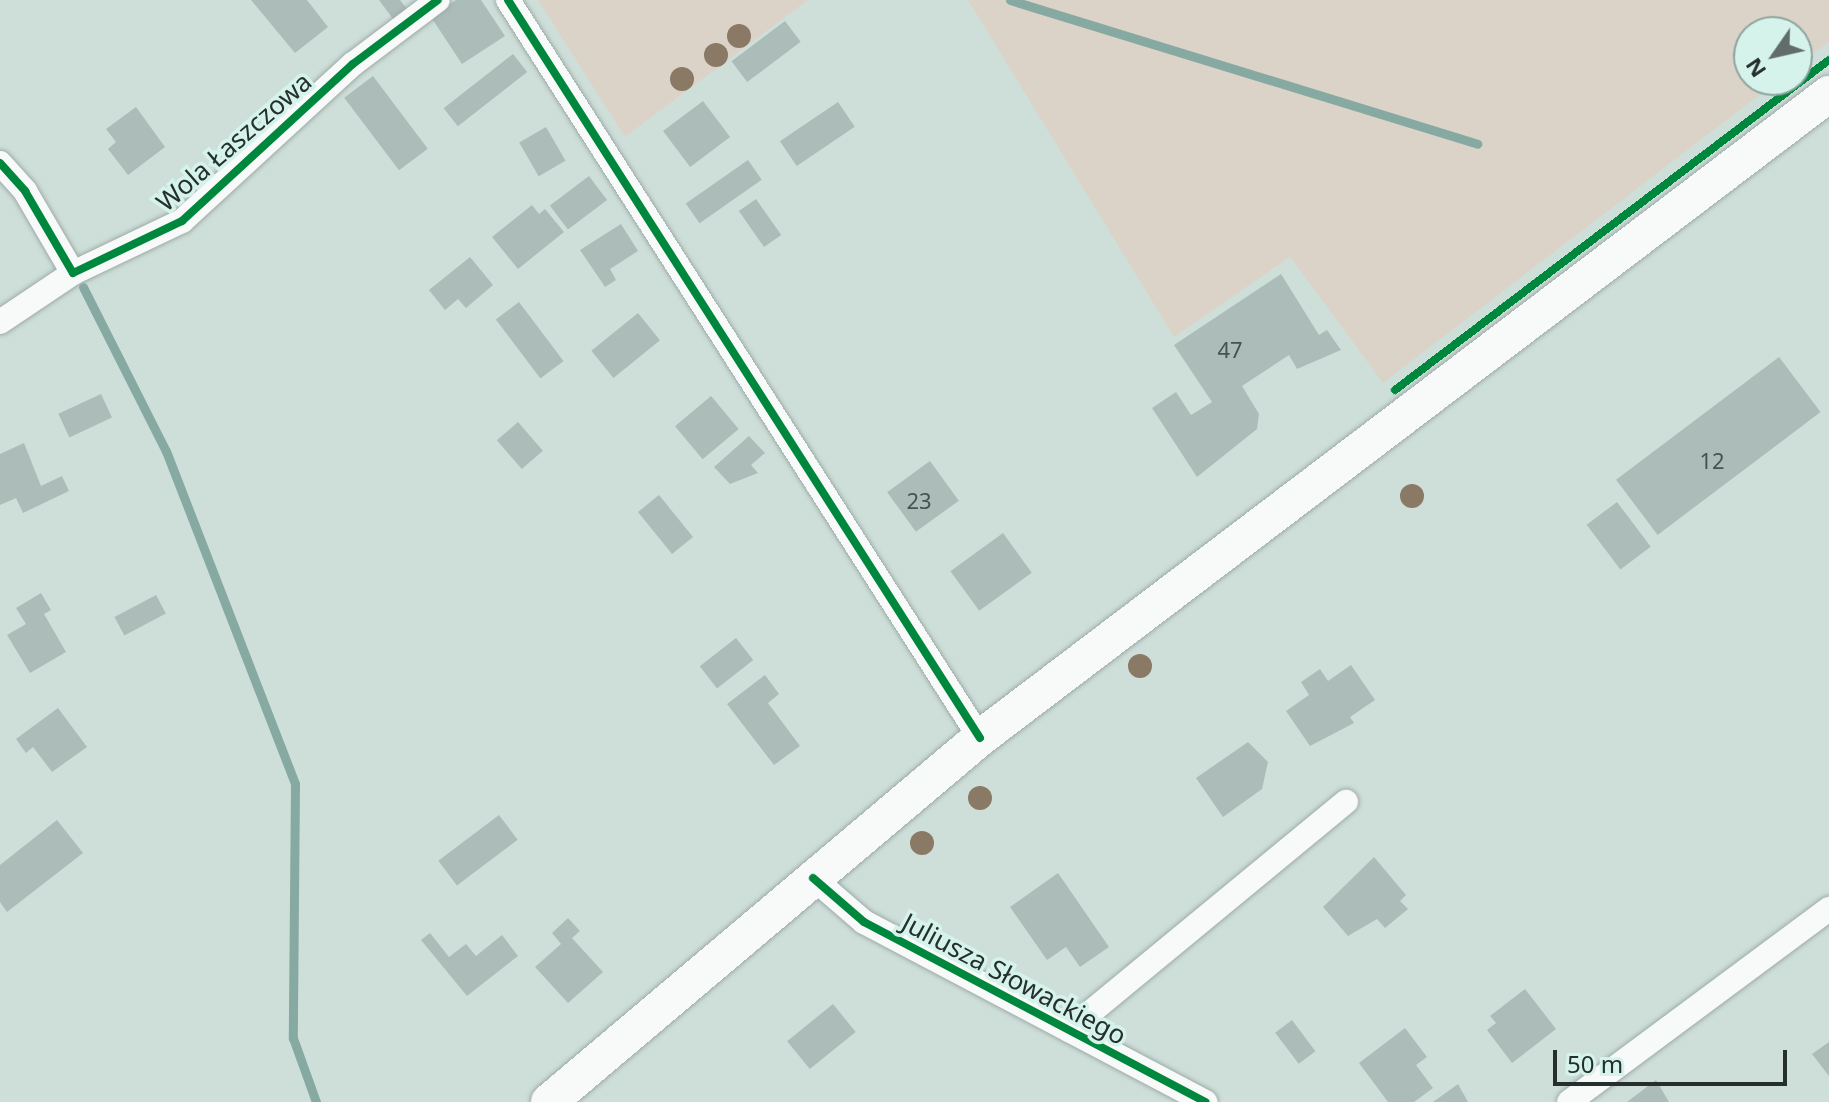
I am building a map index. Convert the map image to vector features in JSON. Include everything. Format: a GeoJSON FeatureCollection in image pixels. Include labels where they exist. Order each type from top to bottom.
{"type":"FeatureCollection","features":[{"type":"Feature","properties":{"kind":"main road"},"geometry":{"type":"LineString","coordinates":[[549,1102],[980,738],[1829,94]]}},
{"type":"Feature","properties":{"kind":"street","name":"Wola Łaszczowa"},"geometry":{"type":"LineString","coordinates":[[0,322],[73,273],[182,221],[353,64],[438,0]]}},
{"type":"Feature","properties":{"kind":"street"},"geometry":{"type":"LineString","coordinates":[[508,0],[980,738]]}},
{"type":"Feature","properties":{"kind":"street"},"geometry":{"type":"LineString","coordinates":[[0,163],[25,191],[73,273]]}},
{"type":"Feature","properties":{"kind":"street"},"geometry":{"type":"LineString","coordinates":[[1069,1030],[1346,802]]}},
{"type":"Feature","properties":{"kind":"street","name":"Juliusza Słowackiego"},"geometry":{"type":"LineString","coordinates":[[813,878],[864,922],[1205,1102]]}},
{"type":"Feature","properties":{"kind":"street"},"geometry":{"type":"LineString","coordinates":[[1569,1102],[1829,909]]}},
{"type":"Feature","properties":{"kind":"shaded area"},"geometry":{"type":"Polygon","coordinates":[[[538,0],[808,0],[625,137],[538,0]]]}},
{"type":"Feature","properties":{"kind":"shaded area"},"geometry":{"type":"Polygon","coordinates":[[[968,0],[1829,0],[1829,42],[1813,54],[1813,16],[1733,16],[1733,96],[1758,96],[1383,383],[1290,257],[1174,337],[968,0]]]}},
{"type":"Feature","properties":{"kind":"building"},"geometry":{"type":"Polygon","coordinates":[[[251,0],[307,0],[328,27],[295,53],[251,0]]]}},
{"type":"Feature","properties":{"kind":"building"},"geometry":{"type":"Polygon","coordinates":[[[379,0],[400,0],[410,13],[396,23],[379,0]]]}},
{"type":"Feature","properties":{"kind":"building"},"geometry":{"type":"Polygon","coordinates":[[[456,0],[481,0],[505,36],[462,64],[431,17],[456,0]]]}},
{"type":"Feature","properties":{"kind":"building"},"geometry":{"type":"Polygon","coordinates":[[[785,21],[801,42],[747,82],[731,61],[785,21]]]}},
{"type":"Feature","properties":{"kind":"building"},"geometry":{"type":"Polygon","coordinates":[[[513,54],[527,72],[458,126],[444,108],[513,54]]]}},
{"type":"Feature","properties":{"kind":"building"},"geometry":{"type":"Polygon","coordinates":[[[373,76],[428,149],[399,170],[344,98],[373,76]]]}},
{"type":"Feature","properties":{"kind":"building"},"geometry":{"type":"Polygon","coordinates":[[[703,101],[730,137],[690,167],[663,131],[703,101]]]}},
{"type":"Feature","properties":{"kind":"building"},"geometry":{"type":"Polygon","coordinates":[[[838,102],[855,127],[797,166],[780,141],[838,102]]]}},
{"type":"Feature","properties":{"kind":"building"},"geometry":{"type":"Polygon","coordinates":[[[136,107],[165,147],[128,175],[108,149],[116,142],[106,129],[136,107]]]}},
{"type":"Feature","properties":{"kind":"building"},"geometry":{"type":"Polygon","coordinates":[[[546,127],[566,161],[539,176],[519,143],[546,127]]]}},
{"type":"Feature","properties":{"kind":"building"},"geometry":{"type":"Polygon","coordinates":[[[748,160],[762,180],[700,223],[686,204],[748,160]]]}},
{"type":"Feature","properties":{"kind":"building"},"geometry":{"type":"Polygon","coordinates":[[[589,176],[607,200],[568,229],[550,205],[589,176]]]}},
{"type":"Feature","properties":{"kind":"building"},"geometry":{"type":"Polygon","coordinates":[[[756,199],[781,235],[764,247],[739,211],[756,199]]]}},
{"type":"Feature","properties":{"kind":"building"},"geometry":{"type":"Polygon","coordinates":[[[532,205],[539,214],[545,209],[564,232],[518,269],[492,237],[532,205]]]}},
{"type":"Feature","properties":{"kind":"building"},"geometry":{"type":"Polygon","coordinates":[[[621,224],[638,251],[610,269],[616,280],[605,287],[580,250],[621,224]]]}},
{"type":"Feature","properties":{"kind":"building"},"geometry":{"type":"Polygon","coordinates":[[[470,257],[493,285],[466,308],[458,299],[445,310],[429,290],[470,257]]]}},
{"type":"Feature","properties":{"kind":"building"},"geometry":{"type":"Polygon","coordinates":[[[1281,274],[1319,335],[1327,330],[1341,350],[1297,369],[1289,355],[1242,386],[1259,414],[1257,429],[1197,477],[1152,408],[1176,392],[1191,415],[1212,402],[1174,345],[1281,274]]]}},
{"type":"Feature","properties":{"kind":"building"},"geometry":{"type":"Polygon","coordinates":[[[519,302],[564,361],[540,379],[496,319],[519,302]]]}},
{"type":"Feature","properties":{"kind":"building"},"geometry":{"type":"Polygon","coordinates":[[[638,313],[660,340],[613,378],[591,351],[638,313]]]}},
{"type":"Feature","properties":{"kind":"building"},"geometry":{"type":"Polygon","coordinates":[[[1779,357],[1821,412],[1658,535],[1616,480],[1779,357]]]}},
{"type":"Feature","properties":{"kind":"building"},"geometry":{"type":"Polygon","coordinates":[[[101,394],[112,418],[69,437],[58,414],[101,394]]]}},
{"type":"Feature","properties":{"kind":"building"},"geometry":{"type":"Polygon","coordinates":[[[711,396],[739,429],[703,459],[675,426],[711,396]]]}},
{"type":"Feature","properties":{"kind":"building"},"geometry":{"type":"Polygon","coordinates":[[[518,422],[543,451],[522,469],[497,440],[518,422]]]}},
{"type":"Feature","properties":{"kind":"building"},"geometry":{"type":"Polygon","coordinates":[[[749,436],[765,453],[751,465],[758,473],[730,484],[714,467],[749,436]]]}},
{"type":"Feature","properties":{"kind":"building"},"geometry":{"type":"Polygon","coordinates":[[[24,443],[41,486],[62,476],[69,491],[23,513],[16,498],[0,505],[0,454],[24,443]]]}},
{"type":"Feature","properties":{"kind":"building"},"geometry":{"type":"Polygon","coordinates":[[[930,461],[959,501],[916,532],[887,492],[930,461]]]}},
{"type":"Feature","properties":{"kind":"building"},"geometry":{"type":"Polygon","coordinates":[[[659,495],[693,537],[672,554],[638,512],[659,495]]]}},
{"type":"Feature","properties":{"kind":"building"},"geometry":{"type":"Polygon","coordinates":[[[1617,502],[1651,547],[1620,570],[1587,525],[1617,502]]]}},
{"type":"Feature","properties":{"kind":"building"},"geometry":{"type":"Polygon","coordinates":[[[1003,533],[1032,573],[979,611],[950,571],[1003,533]]]}},
{"type":"Feature","properties":{"kind":"building"},"geometry":{"type":"Polygon","coordinates":[[[41,593],[51,610],[44,614],[66,652],[30,673],[7,635],[26,624],[16,608],[41,593]]]}},
{"type":"Feature","properties":{"kind":"building"},"geometry":{"type":"Polygon","coordinates":[[[156,595],[166,614],[124,636],[115,617],[156,595]]]}},
{"type":"Feature","properties":{"kind":"building"},"geometry":{"type":"Polygon","coordinates":[[[736,638],[753,660],[717,688],[700,666],[736,638]]]}},
{"type":"Feature","properties":{"kind":"building"},"geometry":{"type":"Polygon","coordinates":[[[1351,665],[1375,700],[1350,717],[1354,723],[1310,746],[1286,711],[1309,695],[1301,682],[1320,669],[1328,681],[1351,665]]]}},
{"type":"Feature","properties":{"kind":"building"},"geometry":{"type":"Polygon","coordinates":[[[765,675],[779,694],[768,703],[800,746],[774,765],[727,704],[765,675]]]}},
{"type":"Feature","properties":{"kind":"building"},"geometry":{"type":"Polygon","coordinates":[[[58,708],[87,747],[52,772],[33,747],[26,753],[16,739],[58,708]]]}},
{"type":"Feature","properties":{"kind":"building"},"geometry":{"type":"Polygon","coordinates":[[[1248,742],[1268,762],[1262,789],[1223,817],[1196,778],[1248,742]]]}},
{"type":"Feature","properties":{"kind":"building"},"geometry":{"type":"Polygon","coordinates":[[[499,815],[518,840],[457,885],[438,861],[499,815]]]}},
{"type":"Feature","properties":{"kind":"building"},"geometry":{"type":"Polygon","coordinates":[[[57,820],[83,853],[7,912],[0,902],[0,865],[57,820]]]}},
{"type":"Feature","properties":{"kind":"building"},"geometry":{"type":"Polygon","coordinates":[[[1374,857],[1406,895],[1400,901],[1408,909],[1385,928],[1377,919],[1348,936],[1323,907],[1374,857]]]}},
{"type":"Feature","properties":{"kind":"building"},"geometry":{"type":"Polygon","coordinates":[[[1058,873],[1109,947],[1080,967],[1066,947],[1047,960],[1010,907],[1058,873]]]}},
{"type":"Feature","properties":{"kind":"building"},"geometry":{"type":"Polygon","coordinates":[[[568,918],[580,931],[572,938],[603,972],[568,1003],[535,967],[561,944],[552,933],[568,918]]]}},
{"type":"Feature","properties":{"kind":"building"},"geometry":{"type":"Polygon","coordinates":[[[430,933],[449,957],[466,944],[476,956],[502,935],[518,956],[467,996],[421,940],[430,933]]]}},
{"type":"Feature","properties":{"kind":"building"},"geometry":{"type":"Polygon","coordinates":[[[1525,989],[1556,1029],[1512,1063],[1487,1030],[1496,1023],[1490,1016],[1525,989]]]}},
{"type":"Feature","properties":{"kind":"building"},"geometry":{"type":"Polygon","coordinates":[[[833,1004],[856,1032],[810,1069],[787,1041],[833,1004]]]}},
{"type":"Feature","properties":{"kind":"building"},"geometry":{"type":"Polygon","coordinates":[[[1292,1020],[1315,1051],[1299,1064],[1275,1033],[1292,1020]]]}},
{"type":"Feature","properties":{"kind":"building"},"geometry":{"type":"Polygon","coordinates":[[[1405,1028],[1427,1057],[1416,1065],[1433,1088],[1414,1102],[1388,1102],[1359,1063],[1405,1028]]]}},
{"type":"Feature","properties":{"kind":"building"},"geometry":{"type":"Polygon","coordinates":[[[1829,1042],[1829,1076],[1812,1054],[1829,1042]]]}},
{"type":"Feature","properties":{"kind":"building"},"geometry":{"type":"Polygon","coordinates":[[[1656,1080],[1669,1102],[1627,1102],[1656,1080]]]}},
{"type":"Feature","properties":{"kind":"building"},"geometry":{"type":"Polygon","coordinates":[[[1458,1084],[1468,1102],[1433,1102],[1458,1084]]]}},
{"type":"Feature","properties":{"kind":"waterway"},"geometry":{"type":"LineString","coordinates":[[1010,0],[1477,144]]}},
{"type":"Feature","properties":{"kind":"waterway"},"geometry":{"type":"LineString","coordinates":[[83,287],[166,451],[295,784],[293,1038],[316,1102]]}},
{"type":"Feature","properties":{"kind":"cycle path"},"geometry":{"type":"LineString","coordinates":[[0,163],[25,191],[73,273],[182,221],[353,64],[438,0]]}},
{"type":"Feature","properties":{"kind":"cycle path"},"geometry":{"type":"LineString","coordinates":[[508,0],[980,738]]}},
{"type":"Feature","properties":{"kind":"cycle path"},"geometry":{"type":"LineString","coordinates":[[1395,390],[1829,60]]}},
{"type":"Feature","properties":{"kind":"cycle path"},"geometry":{"type":"LineString","coordinates":[[813,878],[864,922],[1205,1102]]}}]}
